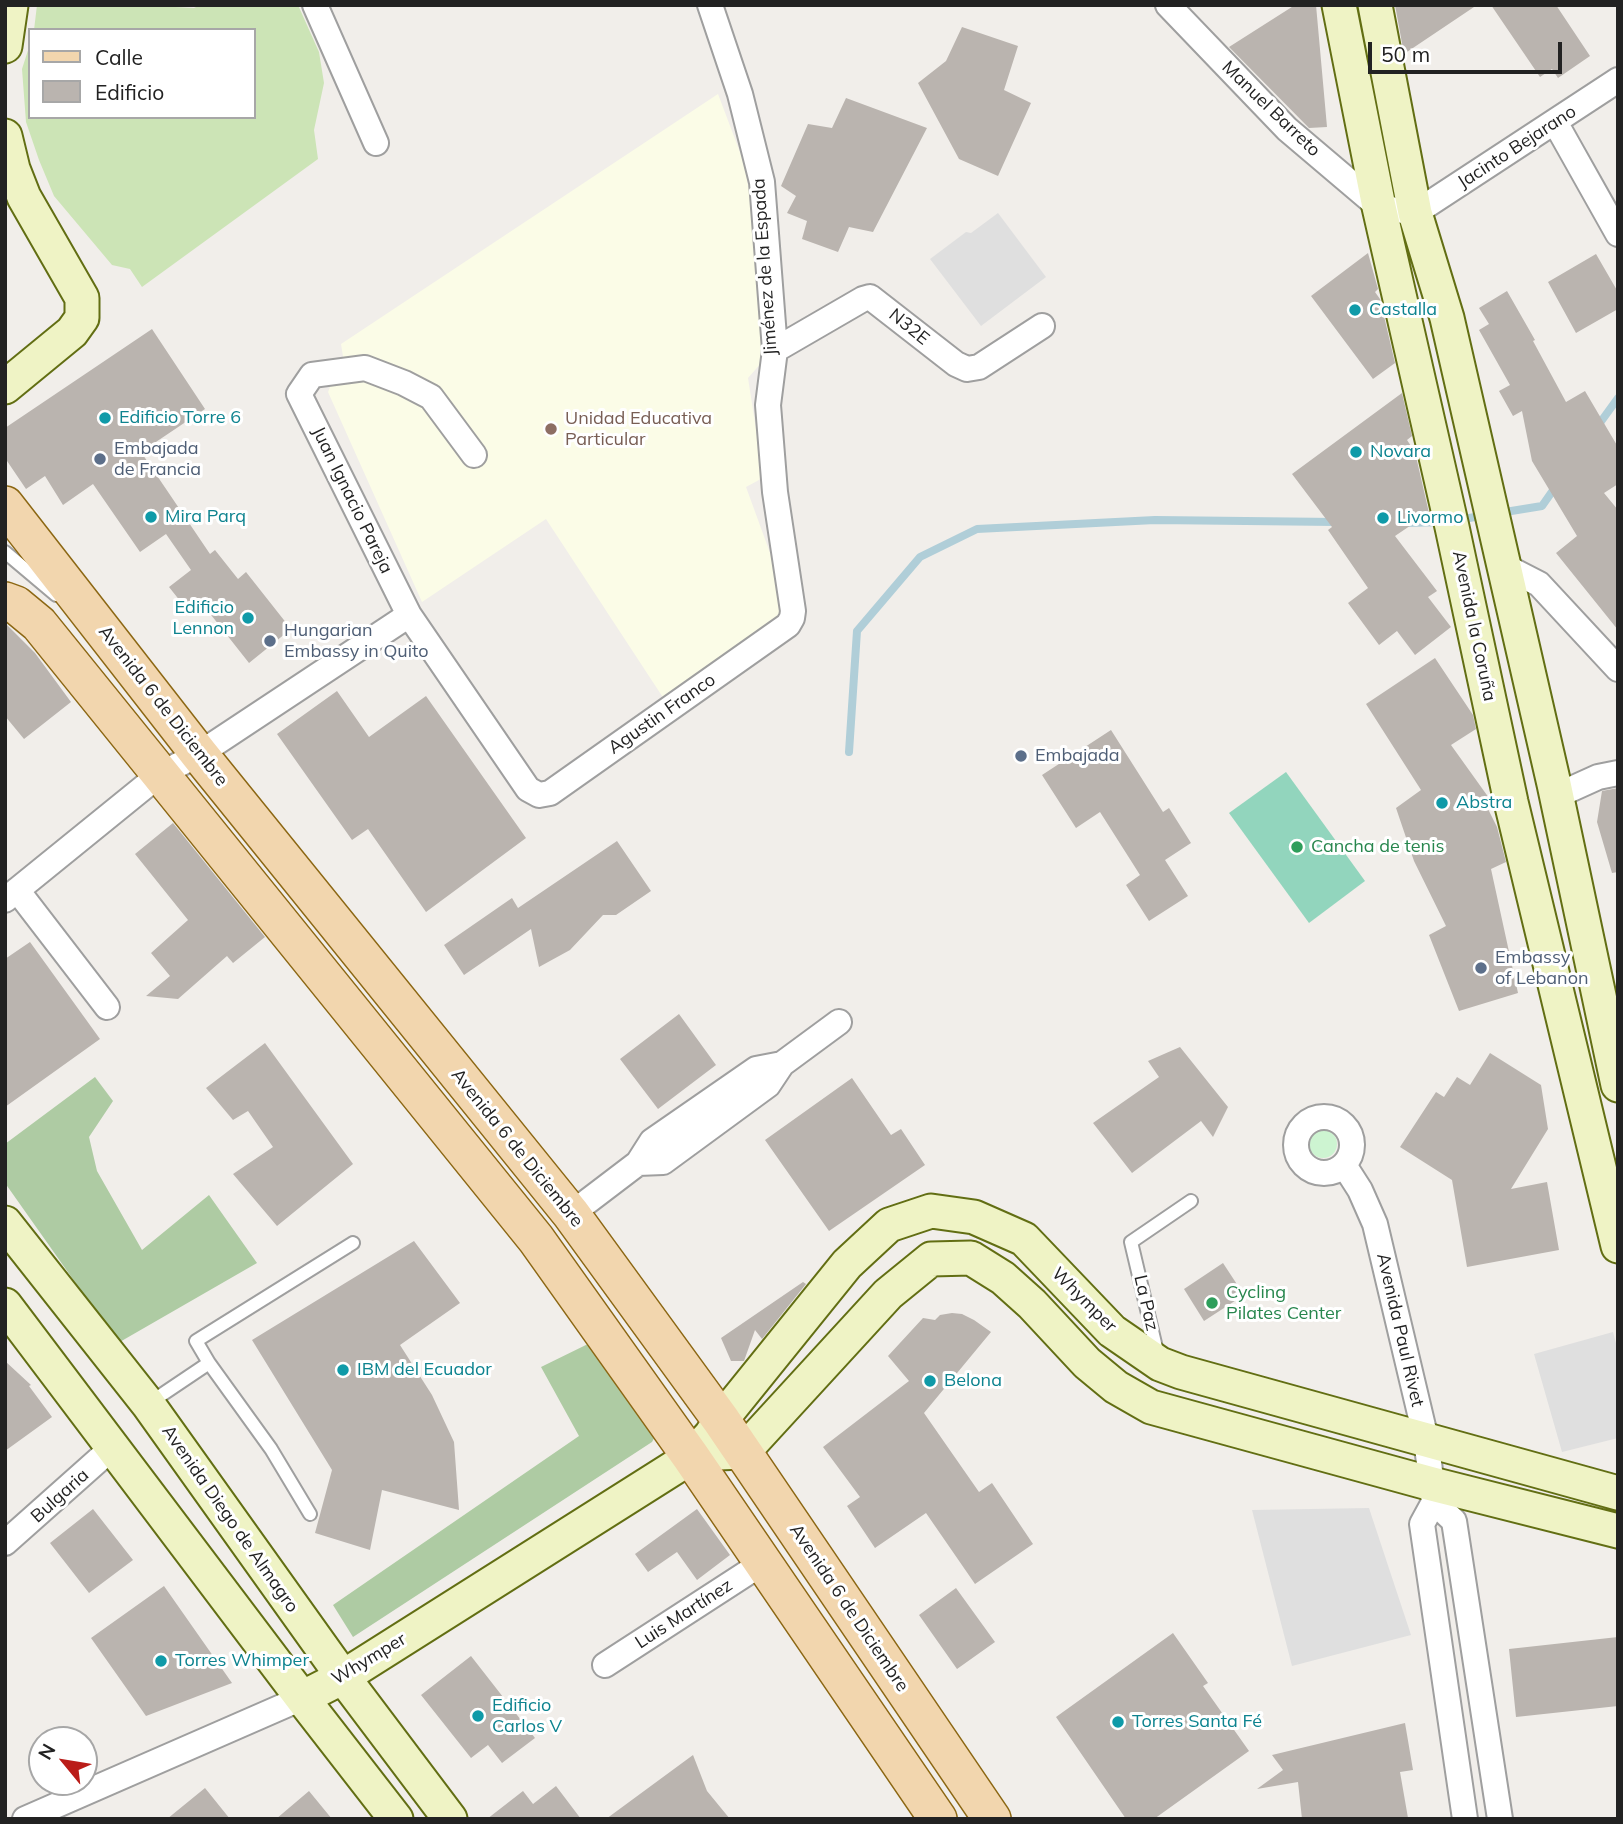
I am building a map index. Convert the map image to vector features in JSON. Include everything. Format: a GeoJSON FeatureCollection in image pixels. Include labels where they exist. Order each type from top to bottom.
{"type":"FeatureCollection","features":[{"type":"Feature","properties":{"kind":"main road","name":"Avenida 6 de Diciembre"},"geometry":{"type":"LineString","coordinates":[[5,505],[182,762],[536,1240],[717,1443],[764,1562],[938,1819]]}},
{"type":"Feature","properties":{"kind":"main road","name":"Avenida 6 de Diciembre"},"geometry":{"type":"LineString","coordinates":[[5,601],[16,605],[39,624],[182,762],[570,1214],[717,1443],[992,1819]]}},
{"type":"Feature","properties":{"kind":"street"},"geometry":{"type":"LineString","coordinates":[[5,46],[11,5]]}},
{"type":"Feature","properties":{"kind":"street"},"geometry":{"type":"LineString","coordinates":[[315,5],[376,143]]}},
{"type":"Feature","properties":{"kind":"street","name":"Jiménez de la Espada"},"geometry":{"type":"LineString","coordinates":[[710,5],[740,94],[762,182],[775,350],[768,405],[775,492],[792,618]]}},
{"type":"Feature","properties":{"kind":"street","name":"Manuel Barreto"},"geometry":{"type":"LineString","coordinates":[[1168,5],[1287,130],[1379,207]]}},
{"type":"Feature","properties":{"kind":"street","name":"Avenida la Coruña"},"geometry":{"type":"LineString","coordinates":[[1339,5],[1379,207],[1511,802],[1618,1246]]}},
{"type":"Feature","properties":{"kind":"street"},"geometry":{"type":"LineString","coordinates":[[1375,5],[1415,213],[1447,318],[1556,796],[1618,1085]]}},
{"type":"Feature","properties":{"kind":"street","name":"Jacinto Bejarano"},"geometry":{"type":"LineString","coordinates":[[1415,213],[1618,80]]}},
{"type":"Feature","properties":{"kind":"street"},"geometry":{"type":"LineString","coordinates":[[1555,122],[1618,234]]}},
{"type":"Feature","properties":{"kind":"street"},"geometry":{"type":"LineString","coordinates":[[5,136],[13,169],[24,197],[82,298],[82,318],[72,332],[5,387]]}},
{"type":"Feature","properties":{"kind":"street"},"geometry":{"type":"LineString","coordinates":[[1379,207],[1415,213]]}},
{"type":"Feature","properties":{"kind":"street","name":"N32E"},"geometry":{"type":"LineString","coordinates":[[775,350],[863,299],[870,298],[956,364],[967,369],[979,368],[1042,326]]}},
{"type":"Feature","properties":{"kind":"street","name":"Juan Ignacio Pareja"},"geometry":{"type":"LineString","coordinates":[[474,455],[431,397],[365,368],[312,376],[299,394],[409,615],[528,789]]}},
{"type":"Feature","properties":{"kind":"street"},"geometry":{"type":"LineString","coordinates":[[1504,566],[1539,584],[1618,669]]}},
{"type":"Feature","properties":{"kind":"street"},"geometry":{"type":"LineString","coordinates":[[107,1007],[11,895],[182,762],[409,615]]}},
{"type":"Feature","properties":{"kind":"street","name":"Agustin Franco"},"geometry":{"type":"LineString","coordinates":[[528,789],[539,795],[550,793],[788,625],[792,618]]}},
{"type":"Feature","properties":{"kind":"street"},"geometry":{"type":"LineString","coordinates":[[1556,796],[1598,777],[1618,773]]}},
{"type":"Feature","properties":{"kind":"street"},"geometry":{"type":"LineString","coordinates":[[570,1214],[638,1163],[652,1141],[756,1069],[782,1064],[839,1022]]}},
{"type":"Feature","properties":{"kind":"street","name":"Avenida Paul Rivet"},"geometry":{"type":"LineString","coordinates":[[1344,1165],[1360,1189],[1375,1224],[1426,1439],[1433,1493],[1422,1524],[1465,1819]]}},
{"type":"Feature","properties":{"kind":"street","name":"Whymper"},"geometry":{"type":"LineString","coordinates":[[717,1443],[847,1264],[889,1225],[931,1211],[974,1217],[1024,1239],[1112,1331],[1160,1364],[1618,1493]]}},
{"type":"Feature","properties":{"kind":"street","name":"Avenida Diego de Almagro"},"geometry":{"type":"LineString","coordinates":[[5,1223],[149,1404],[343,1677],[450,1819]]}},
{"type":"Feature","properties":{"kind":"street","name":"Whymper"},"geometry":{"type":"LineString","coordinates":[[25,1819],[302,1698],[343,1677],[717,1443],[931,1259],[971,1258],[1003,1278],[1032,1304],[1087,1363],[1116,1387],[1151,1407],[1433,1493],[1618,1531]]}},
{"type":"Feature","properties":{"kind":"street"},"geometry":{"type":"LineString","coordinates":[[5,1305],[396,1819]]}},
{"type":"Feature","properties":{"kind":"street","name":"Bulgaria"},"geometry":{"type":"LineString","coordinates":[[5,1543],[114,1447]]}},
{"type":"Feature","properties":{"kind":"street"},"geometry":{"type":"LineString","coordinates":[[1433,1493],[1454,1521],[1500,1819]]}},
{"type":"Feature","properties":{"kind":"street","name":"Luis Martínez"},"geometry":{"type":"LineString","coordinates":[[605,1665],[764,1562]]}},
{"type":"Feature","properties":{"kind":"lane"},"geometry":{"type":"LineString","coordinates":[[21,548],[65,607]]}},
{"type":"Feature","properties":{"kind":"lane"},"geometry":{"type":"LineString","coordinates":[[5,552],[57,596]]}},
{"type":"Feature","properties":{"kind":"lane","name":"La Paz"},"geometry":{"type":"LineString","coordinates":[[1160,1364],[1131,1242],[1191,1201]]}},
{"type":"Feature","properties":{"kind":"lane"},"geometry":{"type":"LineString","coordinates":[[310,1514],[271,1449],[196,1341],[353,1243]]}},
{"type":"Feature","properties":{"kind":"lane"},"geometry":{"type":"LineString","coordinates":[[149,1404],[209,1363]]}},
{"type":"Feature","properties":{"kind":"shaded area","name":"Unidad Educativa Particular"},"geometry":{"type":"Polygon","coordinates":[[[718,94],[744,163],[762,261],[763,361],[748,378],[763,474],[759,480],[746,487],[789,605],[789,612],[664,699],[546,519],[422,602],[328,392],[332,382],[346,375],[341,344],[718,94]]]}},
{"type":"Feature","properties":{"kind":"shaded area"},"geometry":{"type":"Polygon","coordinates":[[[998,213],[1046,277],[981,326],[930,259],[966,232],[971,233],[998,213]]]}},
{"type":"Feature","properties":{"kind":"shaded area"},"geometry":{"type":"Polygon","coordinates":[[[1613,1332],[1618,1351],[1618,1438],[1562,1452],[1534,1354],[1613,1332]]]}},
{"type":"Feature","properties":{"kind":"shaded area"},"geometry":{"type":"Polygon","coordinates":[[[1369,1508],[1411,1635],[1292,1666],[1252,1510],[1369,1508]]]}},
{"type":"Feature","properties":{"kind":"green space"},"geometry":{"type":"Polygon","coordinates":[[[37,5],[194,8],[200,5],[298,5],[319,52],[324,83],[314,130],[318,159],[142,287],[130,269],[112,265],[54,196],[26,122],[22,69],[28,50],[28,119],[256,119],[256,28],[34,28],[37,5]]]}},
{"type":"Feature","properties":{"kind":"green space","name":"Cancha de tenis"},"geometry":{"type":"Polygon","coordinates":[[[1286,772],[1365,881],[1309,923],[1229,813],[1286,772]]]}},
{"type":"Feature","properties":{"kind":"green space"},"geometry":{"type":"Polygon","coordinates":[[[95,1077],[113,1101],[89,1137],[97,1171],[142,1250],[209,1195],[257,1263],[118,1343],[5,1183],[5,1144],[95,1077]]]}},
{"type":"Feature","properties":{"kind":"green space"},"geometry":{"type":"Polygon","coordinates":[[[1323,1130],[1333,1134],[1337,1144],[1333,1154],[1323,1158],[1313,1154],[1309,1144],[1313,1134],[1323,1130]]]}},
{"type":"Feature","properties":{"kind":"green space"},"geometry":{"type":"Polygon","coordinates":[[[592,1342],[660,1427],[652,1442],[353,1637],[333,1605],[579,1436],[541,1367],[592,1342]]]}},
{"type":"Feature","properties":{"kind":"building"},"geometry":{"type":"Polygon","coordinates":[[[1295,5],[1316,5],[1327,127],[1309,128],[1229,47],[1295,5]]]}},
{"type":"Feature","properties":{"kind":"building"},"geometry":{"type":"Polygon","coordinates":[[[1395,5],[1477,5],[1404,54],[1395,5]]]}},
{"type":"Feature","properties":{"kind":"building"},"geometry":{"type":"Polygon","coordinates":[[[1491,5],[1556,5],[1590,56],[1558,78],[1552,69],[1540,77],[1491,5]]]}},
{"type":"Feature","properties":{"kind":"building"},"geometry":{"type":"Polygon","coordinates":[[[962,27],[1018,46],[1004,90],[1031,103],[998,176],[959,159],[918,83],[946,61],[962,27]]]}},
{"type":"Feature","properties":{"kind":"building"},"geometry":{"type":"Polygon","coordinates":[[[846,98],[927,128],[873,232],[849,227],[838,252],[802,239],[807,221],[787,213],[796,196],[781,186],[808,124],[832,128],[846,98]]]}},
{"type":"Feature","properties":{"kind":"building","name":"Castalla"},"geometry":{"type":"Polygon","coordinates":[[[1368,253],[1378,289],[1375,292],[1380,299],[1395,363],[1373,379],[1311,296],[1368,253]]]}},
{"type":"Feature","properties":{"kind":"building"},"geometry":{"type":"Polygon","coordinates":[[[1596,254],[1618,292],[1618,309],[1576,333],[1548,282],[1596,254]]]}},
{"type":"Feature","properties":{"kind":"building"},"geometry":{"type":"Polygon","coordinates":[[[1507,291],[1566,402],[1585,391],[1618,447],[1618,484],[1604,493],[1618,510],[1618,630],[1556,553],[1577,536],[1532,461],[1522,411],[1513,416],[1499,391],[1510,385],[1479,330],[1489,324],[1479,308],[1507,291]]]}},
{"type":"Feature","properties":{"kind":"building"},"geometry":{"type":"Polygon","coordinates":[[[152,329],[205,409],[141,452],[210,554],[215,550],[238,579],[246,572],[291,629],[249,663],[204,606],[192,616],[169,587],[191,570],[166,534],[140,552],[93,484],[63,505],[45,476],[26,489],[5,458],[5,428],[152,329]]]}},
{"type":"Feature","properties":{"kind":"building"},"geometry":{"type":"Polygon","coordinates":[[[1402,393],[1412,436],[1407,440],[1415,452],[1429,513],[1395,536],[1437,591],[1428,597],[1451,627],[1415,655],[1397,631],[1379,645],[1348,603],[1368,588],[1328,530],[1332,527],[1292,474],[1402,393]]]}},
{"type":"Feature","properties":{"kind":"building"},"geometry":{"type":"Polygon","coordinates":[[[5,623],[35,653],[71,702],[24,739],[5,716],[5,623]]]}},
{"type":"Feature","properties":{"kind":"building"},"geometry":{"type":"Polygon","coordinates":[[[1435,658],[1473,715],[1476,729],[1451,745],[1489,798],[1484,801],[1497,827],[1506,862],[1491,869],[1518,993],[1459,1011],[1429,935],[1446,926],[1414,861],[1396,808],[1421,790],[1366,704],[1435,658]]]}},
{"type":"Feature","properties":{"kind":"building"},"geometry":{"type":"Polygon","coordinates":[[[337,691],[369,737],[426,696],[526,838],[426,912],[368,829],[352,840],[277,734],[337,691]]]}},
{"type":"Feature","properties":{"kind":"building"},"geometry":{"type":"Polygon","coordinates":[[[1111,730],[1163,812],[1169,808],[1191,843],[1165,860],[1188,896],[1149,921],[1126,885],[1140,875],[1100,812],[1076,828],[1042,775],[1111,730]]]}},
{"type":"Feature","properties":{"kind":"building"},"geometry":{"type":"Polygon","coordinates":[[[1618,788],[1618,872],[1612,873],[1597,822],[1602,791],[1618,788]]]}},
{"type":"Feature","properties":{"kind":"building"},"geometry":{"type":"Polygon","coordinates":[[[173,823],[265,937],[233,963],[227,956],[178,999],[146,996],[170,976],[151,953],[188,920],[135,854],[173,823]]]}},
{"type":"Feature","properties":{"kind":"building"},"geometry":{"type":"Polygon","coordinates":[[[617,841],[651,891],[616,915],[603,915],[570,950],[539,967],[531,929],[464,975],[444,945],[512,898],[518,908],[617,841]]]}},
{"type":"Feature","properties":{"kind":"building"},"geometry":{"type":"Polygon","coordinates":[[[30,942],[100,1039],[5,1107],[5,959],[30,942]]]}},
{"type":"Feature","properties":{"kind":"building"},"geometry":{"type":"Polygon","coordinates":[[[679,1014],[716,1065],[658,1109],[620,1059],[679,1014]]]}},
{"type":"Feature","properties":{"kind":"building"},"geometry":{"type":"Polygon","coordinates":[[[265,1043],[353,1164],[277,1226],[233,1174],[273,1147],[248,1111],[233,1120],[206,1088],[265,1043]]]}},
{"type":"Feature","properties":{"kind":"building"},"geometry":{"type":"Polygon","coordinates":[[[1180,1047],[1228,1107],[1213,1137],[1201,1121],[1132,1173],[1093,1123],[1159,1077],[1148,1061],[1180,1047]]]}},
{"type":"Feature","properties":{"kind":"building"},"geometry":{"type":"Polygon","coordinates":[[[1490,1053],[1541,1085],[1548,1129],[1511,1189],[1547,1182],[1559,1250],[1467,1267],[1452,1180],[1400,1147],[1436,1092],[1444,1097],[1457,1077],[1470,1085],[1490,1053]]]}},
{"type":"Feature","properties":{"kind":"building"},"geometry":{"type":"Polygon","coordinates":[[[852,1078],[891,1135],[901,1129],[925,1165],[829,1231],[765,1140],[852,1078]]]}},
{"type":"Feature","properties":{"kind":"building","name":"IBM del Ecuador"},"geometry":{"type":"Polygon","coordinates":[[[414,1241],[460,1303],[400,1345],[432,1395],[454,1442],[459,1510],[382,1490],[370,1550],[315,1533],[332,1470],[252,1340],[414,1241]]]}},
{"type":"Feature","properties":{"kind":"building","name":"Cycling Pilates Center"},"geometry":{"type":"Polygon","coordinates":[[[1223,1263],[1244,1295],[1204,1321],[1184,1289],[1223,1263]]]}},
{"type":"Feature","properties":{"kind":"building"},"geometry":{"type":"Polygon","coordinates":[[[803,1282],[806,1284],[762,1339],[755,1330],[744,1361],[731,1361],[721,1338],[803,1282]]]}},
{"type":"Feature","properties":{"kind":"building"},"geometry":{"type":"Polygon","coordinates":[[[962,1314],[991,1332],[924,1413],[979,1492],[992,1483],[1033,1544],[975,1584],[926,1513],[875,1548],[847,1506],[860,1497],[823,1447],[909,1381],[888,1356],[923,1318],[935,1320],[940,1315],[962,1314]]]}},
{"type":"Feature","properties":{"kind":"building"},"geometry":{"type":"Polygon","coordinates":[[[5,1361],[31,1385],[29,1386],[52,1417],[5,1451],[5,1361]]]}},
{"type":"Feature","properties":{"kind":"building"},"geometry":{"type":"Polygon","coordinates":[[[93,1509],[133,1560],[89,1593],[50,1543],[93,1509]]]}},
{"type":"Feature","properties":{"kind":"building"},"geometry":{"type":"Polygon","coordinates":[[[697,1509],[730,1555],[697,1580],[677,1552],[648,1572],[635,1554],[697,1509]]]}},
{"type":"Feature","properties":{"kind":"building","name":"Torres Whimper"},"geometry":{"type":"Polygon","coordinates":[[[164,1586],[232,1683],[146,1716],[91,1638],[164,1586]]]}},
{"type":"Feature","properties":{"kind":"building"},"geometry":{"type":"Polygon","coordinates":[[[956,1588],[995,1642],[957,1669],[919,1615],[956,1588]]]}},
{"type":"Feature","properties":{"kind":"building","name":"Torres Santa Fé"},"geometry":{"type":"Polygon","coordinates":[[[1173,1633],[1208,1683],[1203,1686],[1249,1751],[1154,1819],[1126,1819],[1056,1717],[1173,1633]]]}},
{"type":"Feature","properties":{"kind":"building"},"geometry":{"type":"Polygon","coordinates":[[[1618,1637],[1618,1706],[1516,1717],[1509,1649],[1618,1637]]]}},
{"type":"Feature","properties":{"kind":"building","name":"Edificio Carlos V"},"geometry":{"type":"Polygon","coordinates":[[[471,1656],[535,1738],[502,1763],[488,1745],[471,1758],[421,1695],[471,1656]]]}},
{"type":"Feature","properties":{"kind":"building"},"geometry":{"type":"Polygon","coordinates":[[[1405,1723],[1413,1770],[1400,1772],[1408,1818],[1302,1819],[1298,1782],[1257,1789],[1283,1770],[1272,1755],[1405,1723]]]}},
{"type":"Feature","properties":{"kind":"building"},"geometry":{"type":"Polygon","coordinates":[[[693,1755],[707,1791],[730,1819],[606,1819],[693,1755]]]}},
{"type":"Feature","properties":{"kind":"building","name":"Edificio Carlos V"},"geometry":{"type":"Polygon","coordinates":[[[556,1786],[581,1819],[487,1819],[523,1791],[533,1804],[556,1786]]]}},
{"type":"Feature","properties":{"kind":"building"},"geometry":{"type":"Polygon","coordinates":[[[205,1788],[230,1819],[167,1819],[205,1788]]]}},
{"type":"Feature","properties":{"kind":"building"},"geometry":{"type":"Polygon","coordinates":[[[309,1791],[332,1819],[276,1819],[309,1791]]]}},
{"type":"Feature","properties":{"kind":"waterway"},"geometry":{"type":"LineString","coordinates":[[1597,427],[1618,398]]}},
{"type":"Feature","properties":{"kind":"waterway"},"geometry":{"type":"LineString","coordinates":[[1499,513],[1542,506],[1556,486]]}},
{"type":"Feature","properties":{"kind":"waterway"},"geometry":{"type":"LineString","coordinates":[[1458,520],[1486,515]]}},
{"type":"Feature","properties":{"kind":"waterway"},"geometry":{"type":"LineString","coordinates":[[849,752],[857,631],[920,557],[977,529],[1155,520],[1336,522]]}},
{"type":"Feature","properties":{"kind":"waterway"},"geometry":{"type":"LineString","coordinates":[[1405,523],[1445,522]]}},
{"type":"Feature","properties":{"kind":"place","name":"Castalla"},"geometry":{"type":"Point","coordinates":[1355,310]}},
{"type":"Feature","properties":{"kind":"place","name":"Edificio Torre 6"},"geometry":{"type":"Point","coordinates":[105,418]}},
{"type":"Feature","properties":{"kind":"place","name":"Unidad Educativa Particular"},"geometry":{"type":"Point","coordinates":[551,429]}},
{"type":"Feature","properties":{"kind":"place","name":"Novara"},"geometry":{"type":"Point","coordinates":[1356,452]}},
{"type":"Feature","properties":{"kind":"place","name":"Embajada de Francia"},"geometry":{"type":"Point","coordinates":[100,459]}},
{"type":"Feature","properties":{"kind":"place","name":"Mira Parq"},"geometry":{"type":"Point","coordinates":[151,517]}},
{"type":"Feature","properties":{"kind":"place","name":"Livormo"},"geometry":{"type":"Point","coordinates":[1383,518]}},
{"type":"Feature","properties":{"kind":"place","name":"Edificio Lennon"},"geometry":{"type":"Point","coordinates":[248,618]}},
{"type":"Feature","properties":{"kind":"place","name":"Hungarian Embassy in Quito"},"geometry":{"type":"Point","coordinates":[270,641]}},
{"type":"Feature","properties":{"kind":"place","name":"Embajada"},"geometry":{"type":"Point","coordinates":[1021,756]}},
{"type":"Feature","properties":{"kind":"place","name":"Abstra"},"geometry":{"type":"Point","coordinates":[1442,803]}},
{"type":"Feature","properties":{"kind":"place","name":"Cancha de tenis"},"geometry":{"type":"Point","coordinates":[1297,847]}},
{"type":"Feature","properties":{"kind":"place","name":"Embassy of Lebanon"},"geometry":{"type":"Point","coordinates":[1481,968]}},
{"type":"Feature","properties":{"kind":"place","name":"Cycling Pilates Center"},"geometry":{"type":"Point","coordinates":[1212,1303]}},
{"type":"Feature","properties":{"kind":"place","name":"IBM del Ecuador"},"geometry":{"type":"Point","coordinates":[343,1370]}},
{"type":"Feature","properties":{"kind":"place","name":"Belona"},"geometry":{"type":"Point","coordinates":[930,1381]}},
{"type":"Feature","properties":{"kind":"place","name":"Torres Whimper"},"geometry":{"type":"Point","coordinates":[161,1661]}},
{"type":"Feature","properties":{"kind":"place","name":"Edificio Carlos V"},"geometry":{"type":"Point","coordinates":[478,1716]}},
{"type":"Feature","properties":{"kind":"place","name":"Torres Santa Fé"},"geometry":{"type":"Point","coordinates":[1118,1722]}}]}
